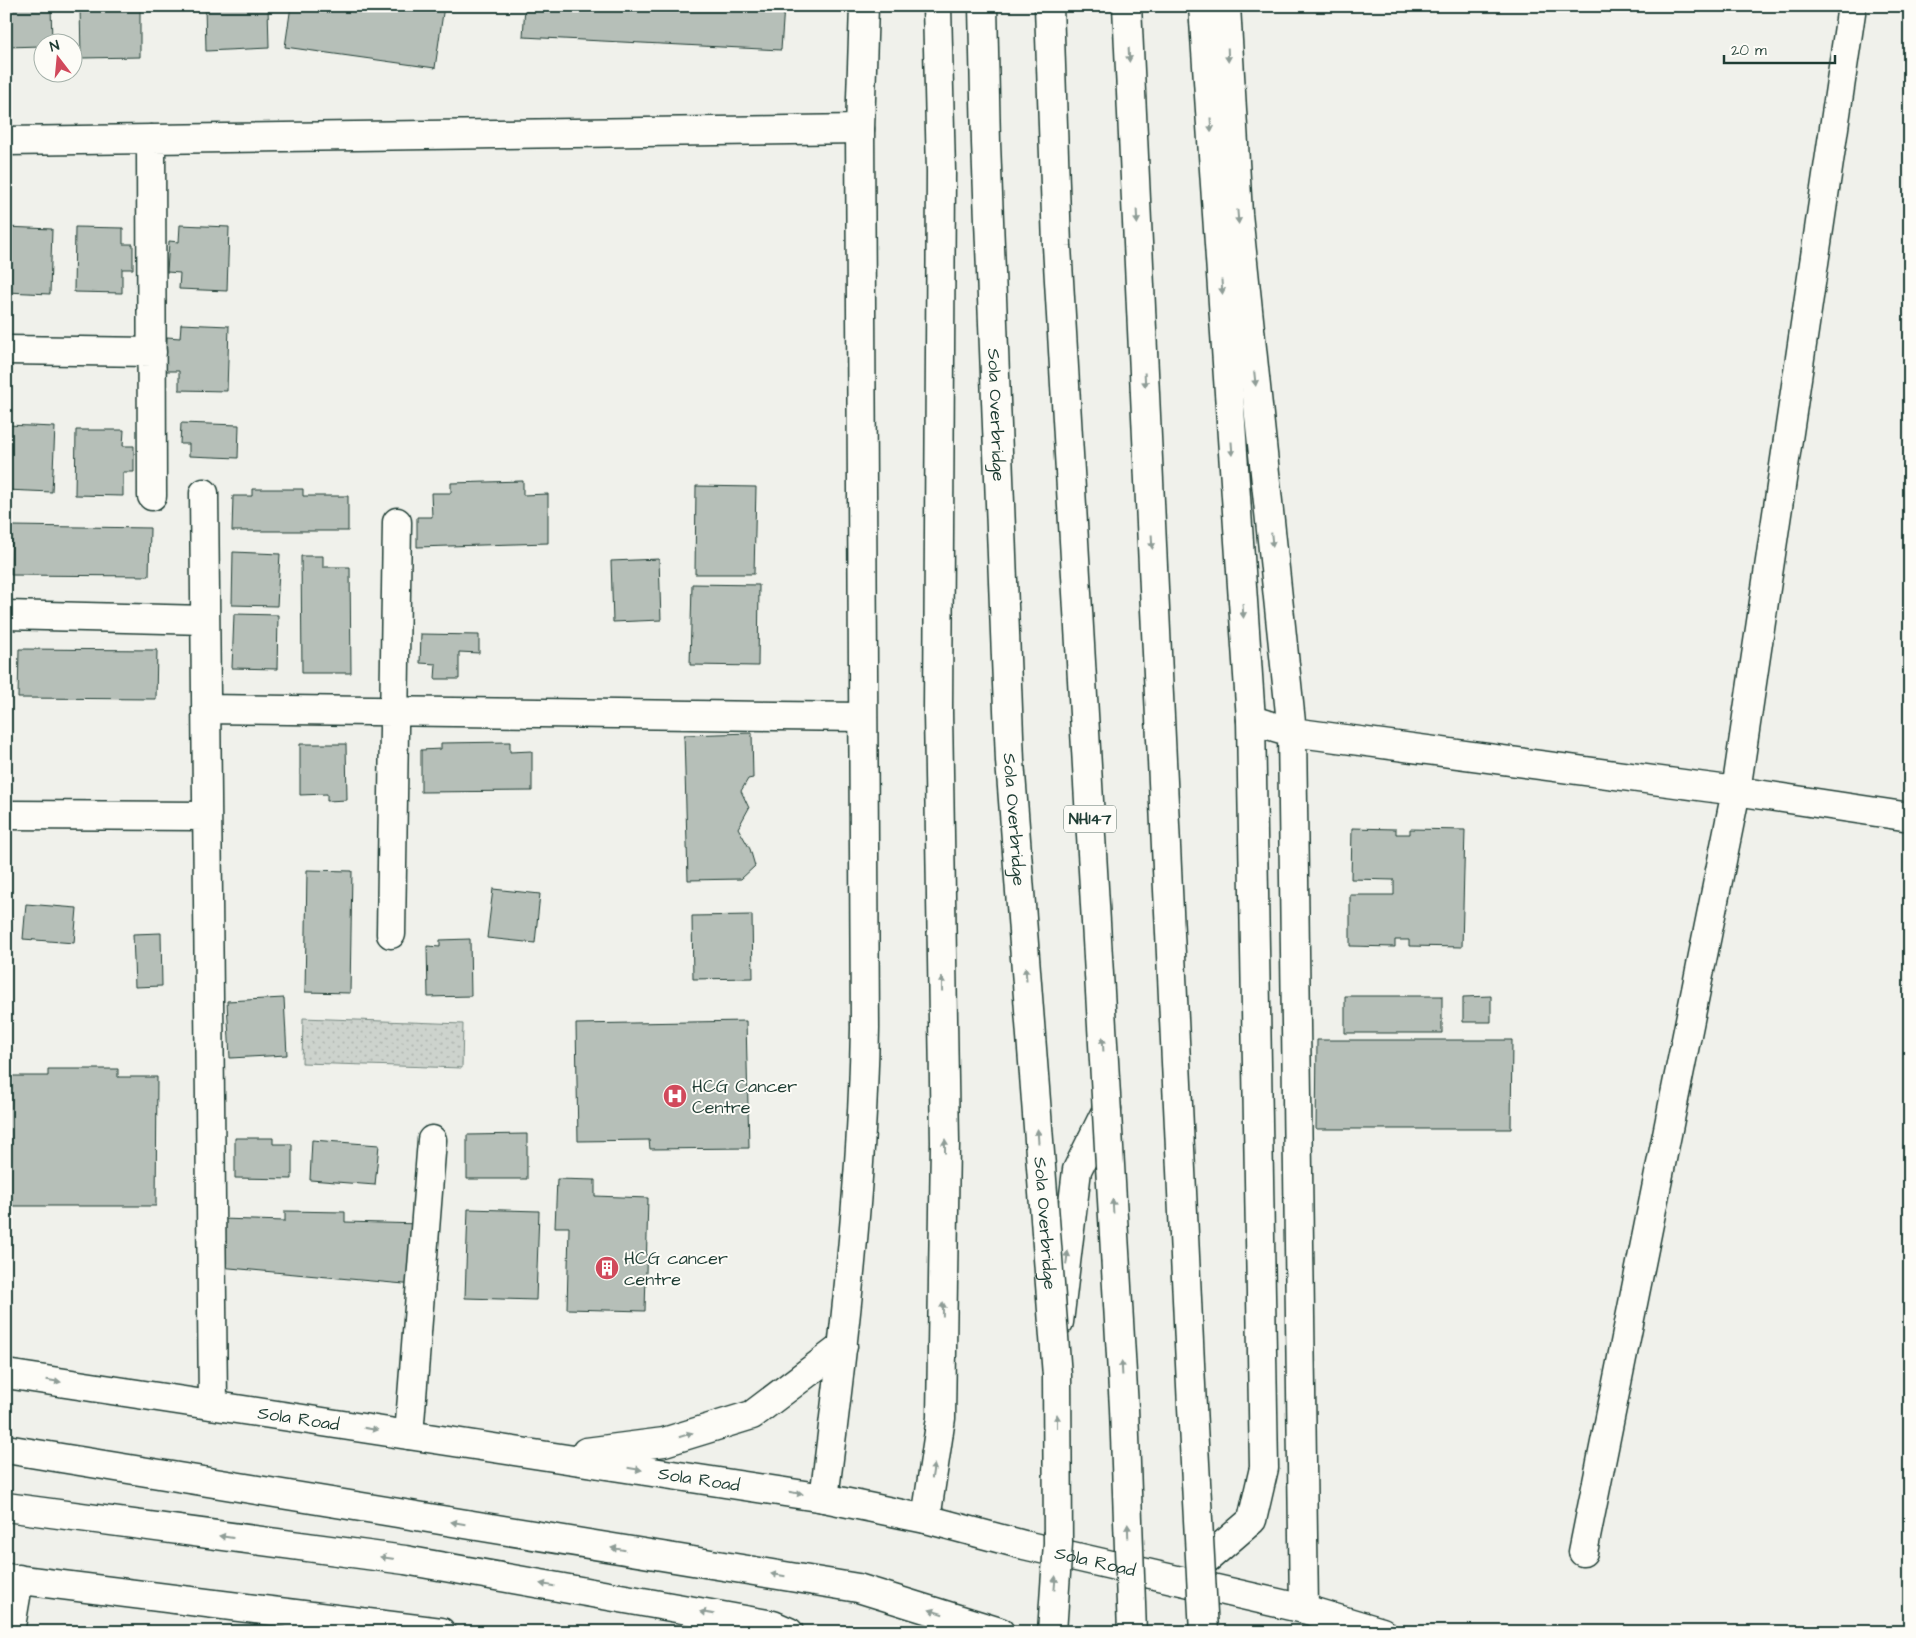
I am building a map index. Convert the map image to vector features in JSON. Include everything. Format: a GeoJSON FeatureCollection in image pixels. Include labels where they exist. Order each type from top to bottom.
{"type":"FeatureCollection","features":[{"type":"Feature","properties":{"kind":"main road"},"geometry":{"type":"LineString","coordinates":[[824,1498],[843,1346],[863,1103],[865,1028],[860,129],[864,6]]}},
{"type":"Feature","properties":{"kind":"main road"},"geometry":{"type":"LineString","coordinates":[[926,1519],[941,1418],[945,1142],[938,712],[940,172],[937,6]]}},
{"type":"Feature","properties":{"kind":"main road","name":"Sola Overbridge"},"geometry":{"type":"LineString","coordinates":[[983,6],[986,143],[1010,762],[1055,1359],[1058,1543],[1052,1632]]}},
{"type":"Feature","properties":{"kind":"main road","name":"NH147"},"geometry":{"type":"LineString","coordinates":[[1049,6],[1058,256],[1124,1408],[1132,1632]]}},
{"type":"Feature","properties":{"kind":"main road"},"geometry":{"type":"LineString","coordinates":[[1127,6],[1204,1632]]}},
{"type":"Feature","properties":{"kind":"main road"},"geometry":{"type":"LineString","coordinates":[[1201,1564],[1252,1520],[1264,1468],[1251,720],[1203,6]]}},
{"type":"Feature","properties":{"kind":"main road"},"geometry":{"type":"LineString","coordinates":[[1226,6],[1238,214],[1292,732],[1304,1609]]}},
{"type":"Feature","properties":{"kind":"main road"},"geometry":{"type":"LineString","coordinates":[[1583,1552],[1736,791],[1852,6]]}},
{"type":"Feature","properties":{"kind":"main road"},"geometry":{"type":"LineString","coordinates":[[6,141],[860,129]]}},
{"type":"Feature","properties":{"kind":"main road"},"geometry":{"type":"LineString","coordinates":[[151,139],[152,496]]}},
{"type":"Feature","properties":{"kind":"main road"},"geometry":{"type":"LineString","coordinates":[[6,350],[152,352]]}},
{"type":"Feature","properties":{"kind":"main road"},"geometry":{"type":"LineString","coordinates":[[204,493],[213,1405]]}},
{"type":"Feature","properties":{"kind":"main road"},"geometry":{"type":"LineString","coordinates":[[391,934],[397,522]]}},
{"type":"Feature","properties":{"kind":"main road"},"geometry":{"type":"LineString","coordinates":[[6,615],[205,620]]}},
{"type":"Feature","properties":{"kind":"main road"},"geometry":{"type":"LineString","coordinates":[[206,708],[862,717]]}},
{"type":"Feature","properties":{"kind":"main road"},"geometry":{"type":"LineString","coordinates":[[1251,720],[1292,732],[1736,791],[1910,817]]}},
{"type":"Feature","properties":{"kind":"main road"},"geometry":{"type":"LineString","coordinates":[[6,815],[207,816]]}},
{"type":"Feature","properties":{"kind":"main road"},"geometry":{"type":"LineString","coordinates":[[1055,1359],[1077,1170],[1107,1109]]}},
{"type":"Feature","properties":{"kind":"main road"},"geometry":{"type":"LineString","coordinates":[[409,1435],[432,1140]]}},
{"type":"Feature","properties":{"kind":"main road"},"geometry":{"type":"LineString","coordinates":[[552,1456],[664,1442],[752,1415],[843,1346]]}},
{"type":"Feature","properties":{"kind":"main road","name":"Sola Road"},"geometry":{"type":"LineString","coordinates":[[6,1374],[824,1498],[926,1519],[1024,1545],[1304,1609],[1382,1632]]}},
{"type":"Feature","properties":{"kind":"main road"},"geometry":{"type":"LineString","coordinates":[[6,1449],[858,1588],[1000,1632]]}},
{"type":"Feature","properties":{"kind":"main road"},"geometry":{"type":"LineString","coordinates":[[6,1507],[404,1560],[772,1625],[789,1632]]}},
{"type":"Feature","properties":{"kind":"main road"},"geometry":{"type":"LineString","coordinates":[[10,1632],[13,1578],[441,1632]]}},
{"type":"Feature","properties":{"kind":"shaded area"},"geometry":{"type":"Polygon","coordinates":[[[303,1018],[463,1024],[462,1068],[302,1063],[303,1018]]]}},
{"type":"Feature","properties":{"kind":"building"},"geometry":{"type":"Polygon","coordinates":[[[6,6],[51,6],[52,32],[32,32],[32,46],[6,47],[6,6]]]}},
{"type":"Feature","properties":{"kind":"building"},"geometry":{"type":"Polygon","coordinates":[[[80,6],[140,6],[140,57],[82,58],[80,6]]]}},
{"type":"Feature","properties":{"kind":"building"},"geometry":{"type":"Polygon","coordinates":[[[205,6],[268,6],[269,48],[206,51],[205,6]]]}},
{"type":"Feature","properties":{"kind":"building"},"geometry":{"type":"Polygon","coordinates":[[[291,6],[444,6],[435,68],[285,47],[291,6]]]}},
{"type":"Feature","properties":{"kind":"building"},"geometry":{"type":"Polygon","coordinates":[[[525,6],[784,6],[781,50],[523,37],[525,6]]]}},
{"type":"Feature","properties":{"kind":"building"},"geometry":{"type":"Polygon","coordinates":[[[180,225],[229,227],[227,291],[179,289],[180,273],[167,272],[169,241],[179,242],[180,225]]]}},
{"type":"Feature","properties":{"kind":"building"},"geometry":{"type":"Polygon","coordinates":[[[6,227],[52,229],[50,294],[6,292],[6,227]]]}},
{"type":"Feature","properties":{"kind":"building"},"geometry":{"type":"Polygon","coordinates":[[[75,227],[123,228],[123,244],[133,244],[133,269],[122,269],[122,293],[74,292],[75,227]]]}},
{"type":"Feature","properties":{"kind":"building"},"geometry":{"type":"Polygon","coordinates":[[[181,324],[229,326],[227,391],[179,390],[179,371],[166,371],[167,337],[180,338],[181,324]]]}},
{"type":"Feature","properties":{"kind":"building"},"geometry":{"type":"Polygon","coordinates":[[[181,423],[239,425],[238,458],[189,456],[189,444],[180,444],[181,423]]]}},
{"type":"Feature","properties":{"kind":"building"},"geometry":{"type":"Polygon","coordinates":[[[6,425],[55,427],[52,492],[6,490],[6,425]]]}},
{"type":"Feature","properties":{"kind":"building"},"geometry":{"type":"Polygon","coordinates":[[[76,430],[124,430],[123,446],[134,446],[134,472],[123,472],[123,496],[75,495],[76,430]]]}},
{"type":"Feature","properties":{"kind":"building"},"geometry":{"type":"Polygon","coordinates":[[[523,481],[523,495],[548,494],[548,543],[417,547],[417,517],[432,517],[431,493],[451,493],[451,483],[523,481]]]}},
{"type":"Feature","properties":{"kind":"building"},"geometry":{"type":"Polygon","coordinates":[[[696,486],[756,487],[754,574],[695,574],[696,486]]]}},
{"type":"Feature","properties":{"kind":"building"},"geometry":{"type":"Polygon","coordinates":[[[252,489],[303,489],[303,496],[348,496],[348,531],[232,531],[233,496],[252,496],[252,489]]]}},
{"type":"Feature","properties":{"kind":"building"},"geometry":{"type":"Polygon","coordinates":[[[12,526],[150,528],[149,576],[11,575],[12,526]]]}},
{"type":"Feature","properties":{"kind":"building"},"geometry":{"type":"Polygon","coordinates":[[[233,552],[280,554],[277,606],[232,605],[233,552]]]}},
{"type":"Feature","properties":{"kind":"building"},"geometry":{"type":"Polygon","coordinates":[[[301,556],[323,556],[323,567],[350,567],[351,673],[302,673],[301,556]]]}},
{"type":"Feature","properties":{"kind":"building"},"geometry":{"type":"Polygon","coordinates":[[[659,559],[661,620],[613,622],[611,561],[659,559]]]}},
{"type":"Feature","properties":{"kind":"building"},"geometry":{"type":"Polygon","coordinates":[[[692,584],[759,585],[758,666],[690,665],[692,584]]]}},
{"type":"Feature","properties":{"kind":"building"},"geometry":{"type":"Polygon","coordinates":[[[234,614],[278,615],[277,669],[232,668],[234,614]]]}},
{"type":"Feature","properties":{"kind":"building"},"geometry":{"type":"Polygon","coordinates":[[[421,634],[479,635],[479,653],[459,652],[459,679],[435,679],[436,664],[420,663],[421,634]]]}},
{"type":"Feature","properties":{"kind":"building"},"geometry":{"type":"Polygon","coordinates":[[[19,649],[157,650],[156,699],[18,698],[19,649]]]}},
{"type":"Feature","properties":{"kind":"building"},"geometry":{"type":"Polygon","coordinates":[[[752,733],[753,778],[748,779],[741,791],[749,808],[738,828],[750,849],[755,866],[741,879],[688,880],[684,735],[752,733]]]}},
{"type":"Feature","properties":{"kind":"building"},"geometry":{"type":"Polygon","coordinates":[[[510,742],[510,752],[532,751],[532,791],[421,792],[421,750],[441,749],[441,743],[510,742]]]}},
{"type":"Feature","properties":{"kind":"building"},"geometry":{"type":"Polygon","coordinates":[[[300,744],[346,744],[347,800],[327,801],[327,794],[300,795],[300,744]]]}},
{"type":"Feature","properties":{"kind":"building"},"geometry":{"type":"Polygon","coordinates":[[[1352,828],[1396,829],[1396,834],[1410,834],[1410,829],[1465,830],[1462,947],[1409,946],[1409,940],[1395,940],[1395,947],[1350,946],[1350,895],[1394,895],[1394,880],[1351,879],[1352,828]]]}},
{"type":"Feature","properties":{"kind":"building"},"geometry":{"type":"Polygon","coordinates":[[[307,870],[352,871],[350,993],[305,992],[307,870]]]}},
{"type":"Feature","properties":{"kind":"building"},"geometry":{"type":"Polygon","coordinates":[[[6,872],[9,872],[10,902],[6,902],[6,872]]]}},
{"type":"Feature","properties":{"kind":"building"},"geometry":{"type":"Polygon","coordinates":[[[493,889],[540,894],[535,943],[487,938],[493,889]]]}},
{"type":"Feature","properties":{"kind":"building"},"geometry":{"type":"Polygon","coordinates":[[[26,904],[77,908],[74,943],[23,939],[26,904]]]}},
{"type":"Feature","properties":{"kind":"building"},"geometry":{"type":"Polygon","coordinates":[[[752,915],[753,978],[693,979],[692,916],[752,915]]]}},
{"type":"Feature","properties":{"kind":"building"},"geometry":{"type":"Polygon","coordinates":[[[161,933],[162,986],[135,987],[133,934],[161,933]]]}},
{"type":"Feature","properties":{"kind":"building"},"geometry":{"type":"Polygon","coordinates":[[[470,939],[471,996],[428,997],[427,946],[440,947],[440,940],[470,939]]]}},
{"type":"Feature","properties":{"kind":"building"},"geometry":{"type":"Polygon","coordinates":[[[1345,996],[1442,996],[1442,1033],[1345,1033],[1345,996]]]}},
{"type":"Feature","properties":{"kind":"building"},"geometry":{"type":"Polygon","coordinates":[[[1491,996],[1491,1022],[1463,1022],[1463,997],[1491,996]]]}},
{"type":"Feature","properties":{"kind":"building"},"geometry":{"type":"Polygon","coordinates":[[[284,998],[287,1055],[230,1058],[227,1001],[284,998]]]}},
{"type":"Feature","properties":{"kind":"building"},"geometry":{"type":"Polygon","coordinates":[[[746,1021],[749,1148],[650,1149],[649,1140],[578,1141],[576,1024],[746,1021]]]}},
{"type":"Feature","properties":{"kind":"building"},"geometry":{"type":"Polygon","coordinates":[[[1317,1040],[1512,1040],[1511,1129],[1316,1129],[1317,1040]]]}},
{"type":"Feature","properties":{"kind":"building"},"geometry":{"type":"Polygon","coordinates":[[[48,1069],[118,1069],[118,1077],[157,1077],[156,1206],[6,1206],[6,1076],[48,1076],[48,1069]]]}},
{"type":"Feature","properties":{"kind":"building"},"geometry":{"type":"Polygon","coordinates":[[[527,1134],[527,1179],[467,1179],[467,1135],[527,1134]]]}},
{"type":"Feature","properties":{"kind":"building"},"geometry":{"type":"Polygon","coordinates":[[[235,1138],[273,1138],[273,1144],[292,1144],[292,1179],[235,1178],[235,1138]]]}},
{"type":"Feature","properties":{"kind":"building"},"geometry":{"type":"Polygon","coordinates":[[[312,1140],[379,1145],[375,1185],[310,1180],[312,1140]]]}},
{"type":"Feature","properties":{"kind":"building","name":"HCG cancer centre"},"geometry":{"type":"Polygon","coordinates":[[[557,1179],[595,1180],[595,1196],[648,1198],[645,1311],[567,1309],[569,1227],[555,1227],[557,1179]]]}},
{"type":"Feature","properties":{"kind":"building"},"geometry":{"type":"Polygon","coordinates":[[[468,1209],[539,1211],[536,1300],[465,1298],[468,1209]]]}},
{"type":"Feature","properties":{"kind":"building"},"geometry":{"type":"Polygon","coordinates":[[[285,1211],[345,1212],[345,1222],[421,1224],[415,1285],[219,1267],[221,1219],[285,1221],[285,1211]]]}},
{"type":"Feature","properties":{"kind":"place","name":"HCG Cancer Centre"},"geometry":{"type":"Point","coordinates":[675,1096]}},
{"type":"Feature","properties":{"kind":"place","name":"HCG cancer centre"},"geometry":{"type":"Point","coordinates":[607,1268]}}]}
